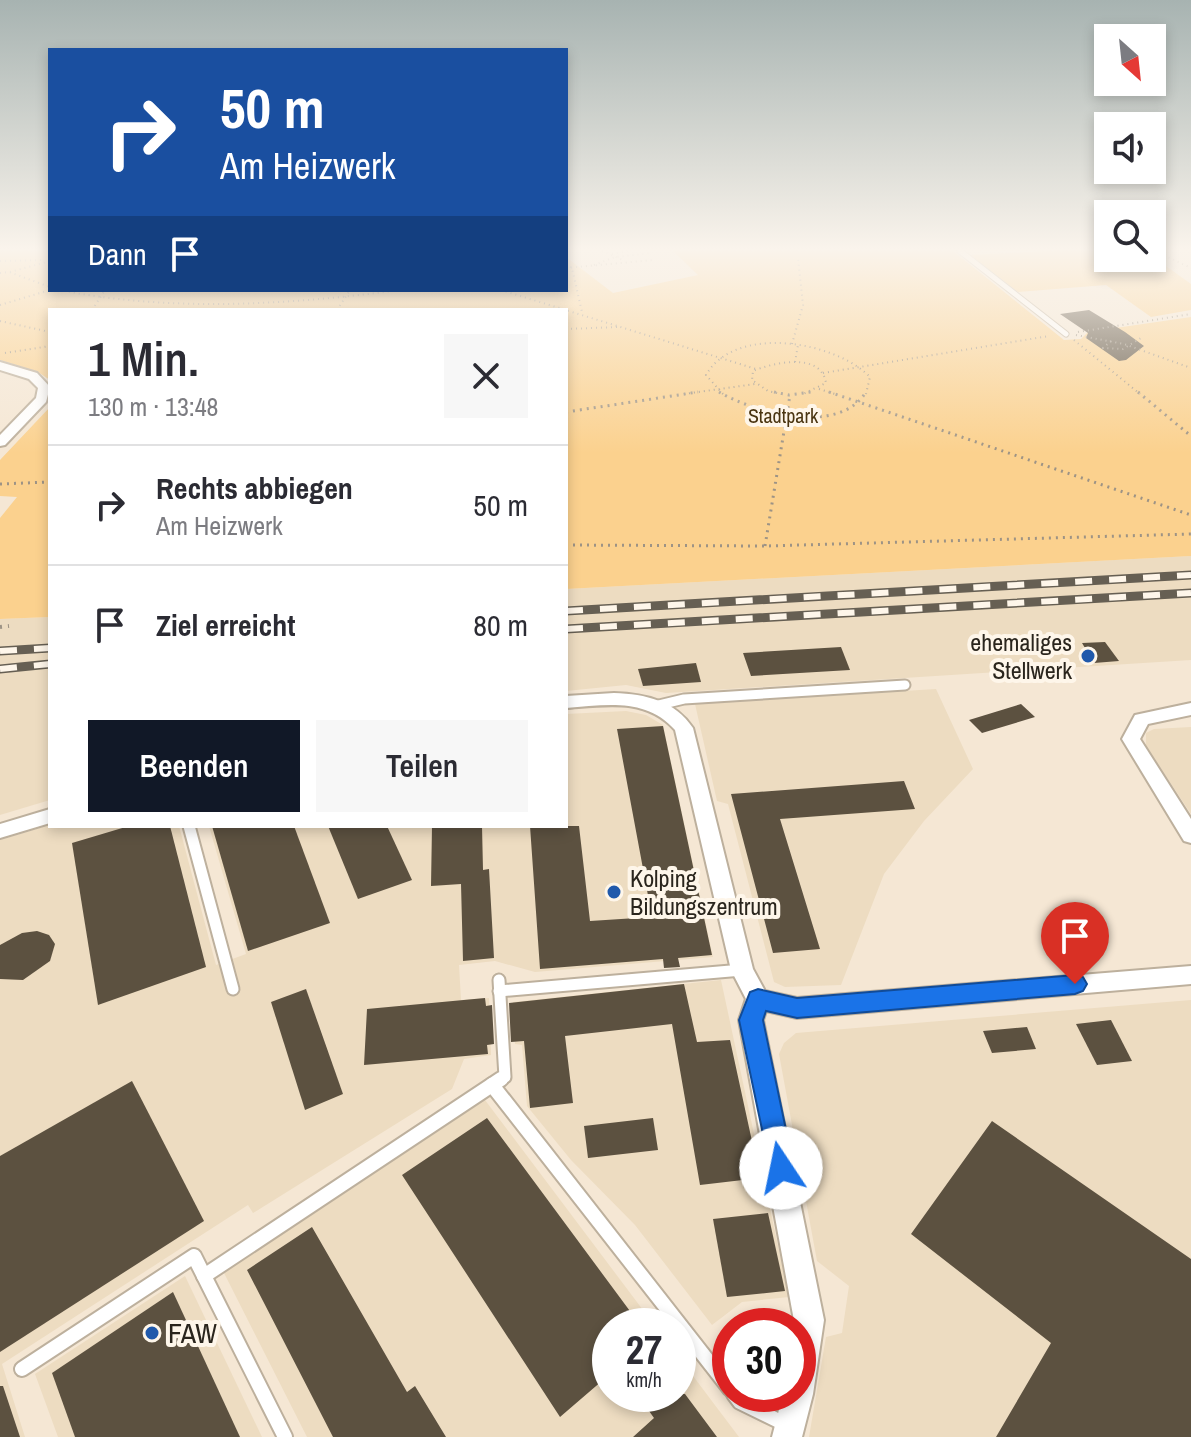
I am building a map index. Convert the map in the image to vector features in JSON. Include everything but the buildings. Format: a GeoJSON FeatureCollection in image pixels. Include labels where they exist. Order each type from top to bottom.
{"type":"FeatureCollection","features":[{"type":"Feature","properties":{"kind":"street"},"geometry":{"type":"LineString","coordinates":[[0,366],[33,376],[44,387],[42,399],[0,442]]}},
{"type":"Feature","properties":{"kind":"street"},"geometry":{"type":"LineString","coordinates":[[568,702],[630,699],[659,705],[684,728],[742,970],[758,999],[751,1020],[808,1308]]}},
{"type":"Feature","properties":{"kind":"street"},"geometry":{"type":"LineString","coordinates":[[1191,709],[1141,719],[1131,739],[1191,836]]}},
{"type":"Feature","properties":{"kind":"street"},"geometry":{"type":"LineString","coordinates":[[0,831],[48,817]]}},
{"type":"Feature","properties":{"kind":"street"},"geometry":{"type":"LineString","coordinates":[[758,999],[797,1008],[1191,975]]}},
{"type":"Feature","properties":{"kind":"street"},"geometry":{"type":"LineString","coordinates":[[789,1432],[794,1412]]}},
{"type":"Feature","properties":{"kind":"lane"},"geometry":{"type":"LineString","coordinates":[[1046,318],[1066,334]]}},
{"type":"Feature","properties":{"kind":"lane"},"geometry":{"type":"LineString","coordinates":[[659,705],[684,699],[905,685]]}},
{"type":"Feature","properties":{"kind":"lane"},"geometry":{"type":"LineString","coordinates":[[190,828],[233,989]]}},
{"type":"Feature","properties":{"kind":"lane"},"geometry":{"type":"LineString","coordinates":[[204,1276],[505,1077],[499,986],[742,970]]}},
{"type":"Feature","properties":{"kind":"lane"},"geometry":{"type":"LineString","coordinates":[[492,1085],[712,1366]]}},
{"type":"Feature","properties":{"kind":"lane"},"geometry":{"type":"LineString","coordinates":[[22,1369],[194,1256],[285,1437]]}},
{"type":"Feature","properties":{"kind":"lane"},"geometry":{"type":"LineString","coordinates":[[756,1412],[789,1432]]}},
{"type":"Feature","properties":{"kind":"path"},"geometry":{"type":"LineString","coordinates":[[598,318],[756,369]]}},
{"type":"Feature","properties":{"kind":"path"},"geometry":{"type":"LineString","coordinates":[[792,344],[792,333],[801,318]]}},
{"type":"Feature","properties":{"kind":"path"},"geometry":{"type":"LineString","coordinates":[[755,384],[751,376],[756,369],[775,362],[795,363],[823,373],[1166,318]]}},
{"type":"Feature","properties":{"kind":"path"},"geometry":{"type":"LineString","coordinates":[[0,321],[48,332]]}},
{"type":"Feature","properties":{"kind":"path"},"geometry":{"type":"LineString","coordinates":[[568,329],[621,327]]}},
{"type":"Feature","properties":{"kind":"path"},"geometry":{"type":"LineString","coordinates":[[1066,334],[1112,340],[1191,368]]}},
{"type":"Feature","properties":{"kind":"path"},"geometry":{"type":"LineString","coordinates":[[1066,334],[1191,436]]}},
{"type":"Feature","properties":{"kind":"path"},"geometry":{"type":"LineString","coordinates":[[1112,340],[1103,348],[1111,351],[1131,346],[1141,338]]}},
{"type":"Feature","properties":{"kind":"path"},"geometry":{"type":"LineString","coordinates":[[792,344],[823,349],[862,367],[870,377],[872,389],[859,403],[827,415],[786,416],[747,409],[725,400],[713,390],[706,375],[711,364],[719,358],[745,347],[792,344]]}},
{"type":"Feature","properties":{"kind":"path"},"geometry":{"type":"LineString","coordinates":[[795,363],[798,345]]}},
{"type":"Feature","properties":{"kind":"path"},"geometry":{"type":"LineString","coordinates":[[0,354],[48,346]]}},
{"type":"Feature","properties":{"kind":"path"},"geometry":{"type":"LineString","coordinates":[[568,412],[755,384],[773,393],[790,395],[819,389],[826,383],[823,373]]}},
{"type":"Feature","properties":{"kind":"path"},"geometry":{"type":"LineString","coordinates":[[819,389],[1191,515]]}},
{"type":"Feature","properties":{"kind":"path"},"geometry":{"type":"LineString","coordinates":[[765,546],[790,395]]}},
{"type":"Feature","properties":{"kind":"path"},"geometry":{"type":"LineString","coordinates":[[0,484],[48,482]]}},
{"type":"Feature","properties":{"kind":"path"},"geometry":{"type":"LineString","coordinates":[[568,545],[765,546],[1191,534]]}},
{"type":"Feature","properties":{"kind":"path"},"geometry":{"type":"LineString","coordinates":[[0,627],[9,626]]}},
{"type":"Feature","properties":{"kind":"shaded area"},"geometry":{"type":"Polygon","coordinates":[[[1191,556],[1191,660],[666,693],[626,685],[568,691],[568,589],[1191,556]]]}},
{"type":"Feature","properties":{"kind":"shaded area"},"geometry":{"type":"Polygon","coordinates":[[[48,617],[48,801],[0,815],[0,619],[48,617]]]}},
{"type":"Feature","properties":{"kind":"shaded area"},"geometry":{"type":"Polygon","coordinates":[[[936,689],[973,769],[924,821],[884,874],[841,985],[785,987],[774,982],[728,804],[717,801],[695,704],[936,689]]]}},
{"type":"Feature","properties":{"kind":"shaded area"},"geometry":{"type":"Polygon","coordinates":[[[626,711],[646,715],[663,725],[713,957],[535,972],[495,961],[459,965],[461,1000],[489,998],[491,1055],[464,1059],[452,1089],[253,1213],[248,1205],[2,1364],[25,1437],[0,1437],[0,840],[48,826],[180,828],[216,965],[246,954],[210,828],[568,828],[568,714],[626,711]]]}},
{"type":"Feature","properties":{"kind":"shaded area"},"geometry":{"type":"Polygon","coordinates":[[[1191,727],[1191,814],[1146,746],[1146,733],[1154,729],[1191,727]]]}},
{"type":"Feature","properties":{"kind":"shaded area"},"geometry":{"type":"Polygon","coordinates":[[[721,980],[789,1297],[742,1302],[734,1308],[712,1308],[712,1325],[635,1225],[571,1160],[527,1106],[522,1045],[515,1044],[513,1002],[721,980]]]}},
{"type":"Feature","properties":{"kind":"shaded area"},"geometry":{"type":"Polygon","coordinates":[[[1191,1000],[1191,1437],[809,1437],[813,1412],[816,1412],[826,1337],[842,1333],[849,1286],[817,1261],[779,1054],[784,1043],[796,1033],[1191,1000]]]}},
{"type":"Feature","properties":{"kind":"shaded area"},"geometry":{"type":"Polygon","coordinates":[[[485,1100],[641,1308],[592,1308],[592,1412],[696,1412],[696,1380],[712,1401],[712,1412],[720,1412],[739,1437],[307,1437],[224,1273],[485,1100]]]}},
{"type":"Feature","properties":{"kind":"shaded area","name":"FAW"},"geometry":{"type":"Polygon","coordinates":[[[185,1276],[262,1437],[58,1437],[35,1374],[185,1276]]]}},
{"type":"Feature","properties":{"kind":"green space","name":"Stadtpark"},"geometry":{"type":"Polygon","coordinates":[[[0,318],[48,318],[48,379],[38,372],[0,360],[0,318]]]}},
{"type":"Feature","properties":{"kind":"green space","name":"Stadtpark"},"geometry":{"type":"Polygon","coordinates":[[[568,318],[1037,318],[1064,340],[1081,339],[1088,332],[1191,318],[1191,556],[568,589],[568,318]]]}},
{"type":"Feature","properties":{"kind":"green space"},"geometry":{"type":"Polygon","coordinates":[[[48,409],[48,617],[0,619],[0,518],[17,497],[0,496],[0,460],[48,409]]]}},
{"type":"Feature","properties":{"kind":"railway"},"geometry":{"type":"LineString","coordinates":[[568,611],[1191,575]]}},
{"type":"Feature","properties":{"kind":"railway"},"geometry":{"type":"LineString","coordinates":[[568,629],[1191,593]]}},
{"type":"Feature","properties":{"kind":"railway"},"geometry":{"type":"LineString","coordinates":[[0,651],[48,648]]}},
{"type":"Feature","properties":{"kind":"railway"},"geometry":{"type":"LineString","coordinates":[[0,669],[48,664]]}},
{"type":"Feature","properties":{"kind":"place","name":"ehemaliges Stellwerk"},"geometry":{"type":"Point","coordinates":[1088,656]}},
{"type":"Feature","properties":{"kind":"place","name":"Kolping Bildungszentrum"},"geometry":{"type":"Point","coordinates":[614,892]}},
{"type":"Feature","properties":{"kind":"place","name":"FAW"},"geometry":{"type":"Point","coordinates":[152,1333]}},
{"type":"Feature","properties":{"kind":"route"},"geometry":{"type":"LineString","coordinates":[[781,1168],[751,1020],[758,999],[797,1008],[1075,984]]}}]}
